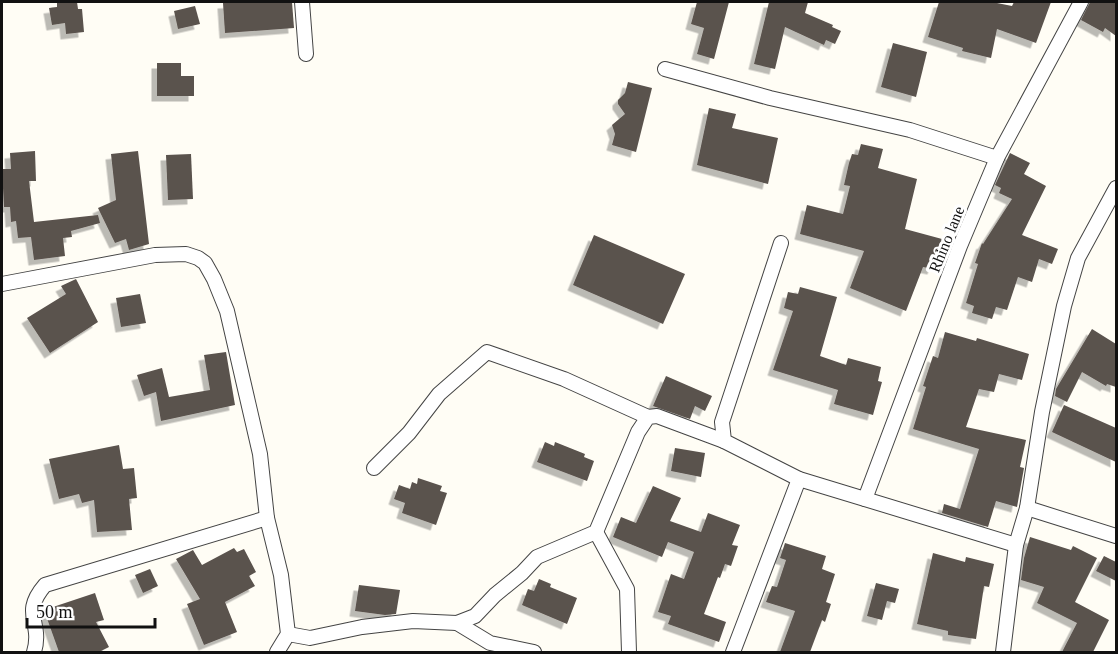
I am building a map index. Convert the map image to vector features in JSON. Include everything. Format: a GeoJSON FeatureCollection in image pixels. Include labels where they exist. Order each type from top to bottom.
{"type":"FeatureCollection","features":[{"type":"Feature","properties":{"kind":"street"},"geometry":{"type":"LineString","coordinates":[[302,2],[306,54]]}},
{"type":"Feature","properties":{"kind":"street","name":"Rhino lane"},"geometry":{"type":"LineString","coordinates":[[865,499],[960,246],[997,158],[1079,2]]}},
{"type":"Feature","properties":{"kind":"street"},"geometry":{"type":"LineString","coordinates":[[665,69],[770,98],[910,130],[997,158]]}},
{"type":"Feature","properties":{"kind":"street"},"geometry":{"type":"LineString","coordinates":[[1002,652],[1016,545],[1026,508],[1042,411],[1071,280],[1091,232],[1116,188]]}},
{"type":"Feature","properties":{"kind":"street"},"geometry":{"type":"LineString","coordinates":[[724,441],[722,422],[781,243]]}},
{"type":"Feature","properties":{"kind":"street"},"geometry":{"type":"LineString","coordinates":[[2,284],[155,255],[186,254],[205,263],[227,311],[260,454],[267,519],[281,575],[288,634],[277,652]]}},
{"type":"Feature","properties":{"kind":"street"},"geometry":{"type":"LineString","coordinates":[[374,468],[409,433],[439,394],[487,352],[564,380],[648,417],[657,416],[724,441],[799,479],[1016,545]]}},
{"type":"Feature","properties":{"kind":"street"},"geometry":{"type":"LineString","coordinates":[[288,634],[310,638],[362,627],[413,621],[457,623],[476,616],[495,595],[522,573],[537,557],[596,532],[638,432],[648,417]]}},
{"type":"Feature","properties":{"kind":"street"},"geometry":{"type":"LineString","coordinates":[[733,652],[799,479]]}},
{"type":"Feature","properties":{"kind":"street"},"geometry":{"type":"LineString","coordinates":[[1026,508],[1116,536]]}},
{"type":"Feature","properties":{"kind":"street"},"geometry":{"type":"LineString","coordinates":[[34,652],[37,637],[32,611],[35,597],[45,585],[267,519]]}},
{"type":"Feature","properties":{"kind":"street"},"geometry":{"type":"LineString","coordinates":[[596,532],[627,589],[629,652]]}},
{"type":"Feature","properties":{"kind":"street"},"geometry":{"type":"LineString","coordinates":[[457,623],[490,643],[534,652]]}},
{"type":"Feature","properties":{"kind":"building"},"geometry":{"type":"Polygon","coordinates":[[[57,2],[77,2],[78,9],[82,9],[84,32],[66,34],[65,23],[52,25],[49,8],[57,7],[57,2]]]}},
{"type":"Feature","properties":{"kind":"building"},"geometry":{"type":"Polygon","coordinates":[[[292,2],[294,28],[225,33],[223,3],[292,2]]]}},
{"type":"Feature","properties":{"kind":"building"},"geometry":{"type":"Polygon","coordinates":[[[697,2],[729,2],[714,59],[697,54],[704,28],[691,24],[697,2]]]}},
{"type":"Feature","properties":{"kind":"building"},"geometry":{"type":"Polygon","coordinates":[[[769,2],[808,2],[805,13],[841,31],[835,44],[826,40],[824,45],[785,27],[775,69],[754,64],[769,2]]]}},
{"type":"Feature","properties":{"kind":"building"},"geometry":{"type":"Polygon","coordinates":[[[939,2],[992,2],[1012,6],[1014,2],[1051,2],[1036,43],[997,29],[991,58],[962,51],[963,48],[928,37],[939,2]]]}},
{"type":"Feature","properties":{"kind":"building"},"geometry":{"type":"Polygon","coordinates":[[[1090,2],[1116,2],[1116,36],[1105,28],[1103,32],[1081,20],[1090,2]]]}},
{"type":"Feature","properties":{"kind":"building"},"geometry":{"type":"Polygon","coordinates":[[[195,6],[200,24],[178,29],[174,11],[195,6]]]}},
{"type":"Feature","properties":{"kind":"building"},"geometry":{"type":"Polygon","coordinates":[[[893,43],[927,52],[916,97],[881,87],[893,43]]]}},
{"type":"Feature","properties":{"kind":"building"},"geometry":{"type":"Polygon","coordinates":[[[157,63],[181,63],[181,76],[194,76],[194,96],[157,96],[157,63]]]}},
{"type":"Feature","properties":{"kind":"building"},"geometry":{"type":"Polygon","coordinates":[[[628,82],[652,88],[636,152],[612,145],[615,134],[612,125],[625,114],[618,100],[625,93],[628,82]]]}},
{"type":"Feature","properties":{"kind":"building"},"geometry":{"type":"Polygon","coordinates":[[[709,108],[736,114],[732,128],[778,138],[768,184],[697,165],[709,108]]]}},
{"type":"Feature","properties":{"kind":"building"},"geometry":{"type":"Polygon","coordinates":[[[861,144],[883,149],[878,168],[917,179],[905,229],[942,239],[933,269],[923,267],[906,311],[850,288],[864,251],[800,234],[807,205],[843,214],[850,186],[844,185],[849,163],[852,154],[858,155],[861,144]]]}},
{"type":"Feature","properties":{"kind":"building"},"geometry":{"type":"Polygon","coordinates":[[[35,151],[36,181],[29,181],[34,222],[98,215],[100,223],[71,231],[72,237],[63,238],[65,256],[34,260],[31,237],[18,238],[16,221],[11,222],[10,207],[4,207],[2,169],[11,169],[10,153],[35,151]]]}},
{"type":"Feature","properties":{"kind":"building"},"geometry":{"type":"Polygon","coordinates":[[[138,151],[149,244],[129,250],[126,239],[115,243],[98,208],[116,200],[111,154],[138,151]]]}},
{"type":"Feature","properties":{"kind":"building"},"geometry":{"type":"Polygon","coordinates":[[[1010,153],[1030,163],[1024,174],[1046,186],[1022,235],[1058,249],[1052,264],[1039,259],[1032,282],[1018,277],[1007,310],[996,307],[992,319],[972,313],[974,306],[966,303],[982,243],[1012,199],[999,193],[1001,188],[995,185],[1010,153]]]}},
{"type":"Feature","properties":{"kind":"building"},"geometry":{"type":"Polygon","coordinates":[[[191,154],[193,199],[168,200],[166,155],[191,154]]]}},
{"type":"Feature","properties":{"kind":"building"},"geometry":{"type":"Polygon","coordinates":[[[594,235],[685,274],[663,324],[573,285],[594,235]]]}},
{"type":"Feature","properties":{"kind":"building"},"geometry":{"type":"Polygon","coordinates":[[[76,279],[98,322],[50,353],[27,318],[66,294],[61,286],[76,279]]]}},
{"type":"Feature","properties":{"kind":"building"},"geometry":{"type":"Polygon","coordinates":[[[800,287],[837,297],[820,356],[846,365],[848,358],[881,367],[878,381],[882,382],[873,415],[834,404],[838,390],[773,370],[793,311],[784,308],[788,292],[798,294],[800,287]]]}},
{"type":"Feature","properties":{"kind":"building"},"geometry":{"type":"Polygon","coordinates":[[[140,294],[146,323],[121,327],[116,298],[140,294]]]}},
{"type":"Feature","properties":{"kind":"building"},"geometry":{"type":"Polygon","coordinates":[[[1092,329],[1116,344],[1116,387],[1107,384],[1106,386],[1082,372],[1067,402],[1055,396],[1056,389],[1092,329]]]}},
{"type":"Feature","properties":{"kind":"building"},"geometry":{"type":"Polygon","coordinates":[[[945,332],[976,341],[977,338],[1029,354],[1022,380],[999,374],[994,392],[979,389],[966,427],[1026,440],[1020,467],[1024,468],[1017,507],[996,501],[988,527],[942,513],[944,504],[960,509],[979,449],[913,429],[926,387],[923,386],[933,356],[938,358],[945,332]]]}},
{"type":"Feature","properties":{"kind":"building"},"geometry":{"type":"Polygon","coordinates":[[[226,352],[235,405],[161,421],[156,392],[144,396],[137,375],[162,368],[169,397],[210,390],[204,355],[226,352]]]}},
{"type":"Feature","properties":{"kind":"building"},"geometry":{"type":"Polygon","coordinates":[[[666,376],[712,396],[705,411],[695,406],[690,419],[653,406],[666,376]]]}},
{"type":"Feature","properties":{"kind":"building"},"geometry":{"type":"Polygon","coordinates":[[[1064,405],[1116,428],[1116,462],[1052,432],[1064,405]]]}},
{"type":"Feature","properties":{"kind":"building"},"geometry":{"type":"Polygon","coordinates":[[[545,442],[554,446],[555,442],[585,454],[584,457],[594,461],[587,481],[537,462],[545,442]]]}},
{"type":"Feature","properties":{"kind":"building"},"geometry":{"type":"Polygon","coordinates":[[[119,445],[123,469],[134,468],[137,498],[129,499],[132,530],[97,532],[94,500],[82,503],[79,494],[59,499],[49,459],[119,445]]]}},
{"type":"Feature","properties":{"kind":"building"},"geometry":{"type":"Polygon","coordinates":[[[675,448],[705,453],[701,477],[671,471],[675,448]]]}},
{"type":"Feature","properties":{"kind":"building"},"geometry":{"type":"Polygon","coordinates":[[[418,478],[442,486],[440,491],[447,493],[436,525],[402,513],[405,503],[394,499],[399,485],[410,489],[412,482],[417,484],[418,478]]]}},
{"type":"Feature","properties":{"kind":"building"},"geometry":{"type":"Polygon","coordinates":[[[653,486],[681,498],[670,521],[701,532],[708,513],[740,525],[732,545],[738,546],[731,566],[725,564],[704,614],[726,622],[719,642],[668,624],[671,616],[658,612],[671,574],[684,579],[694,552],[668,542],[662,557],[613,537],[621,517],[636,523],[653,486]]]}},
{"type":"Feature","properties":{"kind":"building"},"geometry":{"type":"Polygon","coordinates":[[[1030,537],[1071,550],[1073,546],[1097,558],[1075,602],[1109,620],[1093,652],[1062,652],[1077,623],[1037,603],[1044,587],[1021,580],[1030,537]]]}},
{"type":"Feature","properties":{"kind":"building"},"geometry":{"type":"Polygon","coordinates":[[[785,543],[826,556],[822,569],[835,574],[826,602],[831,604],[825,622],[822,620],[810,652],[780,652],[795,611],[766,602],[772,586],[777,587],[786,560],[780,558],[785,543]]]}},
{"type":"Feature","properties":{"kind":"building"},"geometry":{"type":"Polygon","coordinates":[[[234,548],[237,552],[244,549],[256,572],[249,576],[255,586],[225,602],[237,632],[204,645],[187,604],[200,599],[176,559],[193,550],[202,565],[234,548]]]}},
{"type":"Feature","properties":{"kind":"building"},"geometry":{"type":"Polygon","coordinates":[[[933,553],[965,562],[966,557],[994,564],[989,587],[984,586],[976,639],[948,635],[948,631],[917,624],[933,553]]]}},
{"type":"Feature","properties":{"kind":"building"},"geometry":{"type":"Polygon","coordinates":[[[1104,556],[1116,562],[1116,581],[1096,571],[1104,556]]]}},
{"type":"Feature","properties":{"kind":"building"},"geometry":{"type":"Polygon","coordinates":[[[150,569],[158,586],[143,593],[135,575],[150,569]]]}},
{"type":"Feature","properties":{"kind":"building"},"geometry":{"type":"Polygon","coordinates":[[[539,579],[551,584],[550,587],[577,598],[567,624],[522,605],[528,589],[534,591],[539,579]]]}},
{"type":"Feature","properties":{"kind":"building"},"geometry":{"type":"Polygon","coordinates":[[[876,583],[899,589],[895,603],[887,601],[882,620],[867,616],[876,583]]]}},
{"type":"Feature","properties":{"kind":"building"},"geometry":{"type":"Polygon","coordinates":[[[359,585],[400,590],[396,614],[385,615],[355,611],[359,585]]]}},
{"type":"Feature","properties":{"kind":"building"},"geometry":{"type":"Polygon","coordinates":[[[95,593],[104,620],[96,622],[109,647],[99,652],[59,652],[44,610],[95,593]]]}}]}
